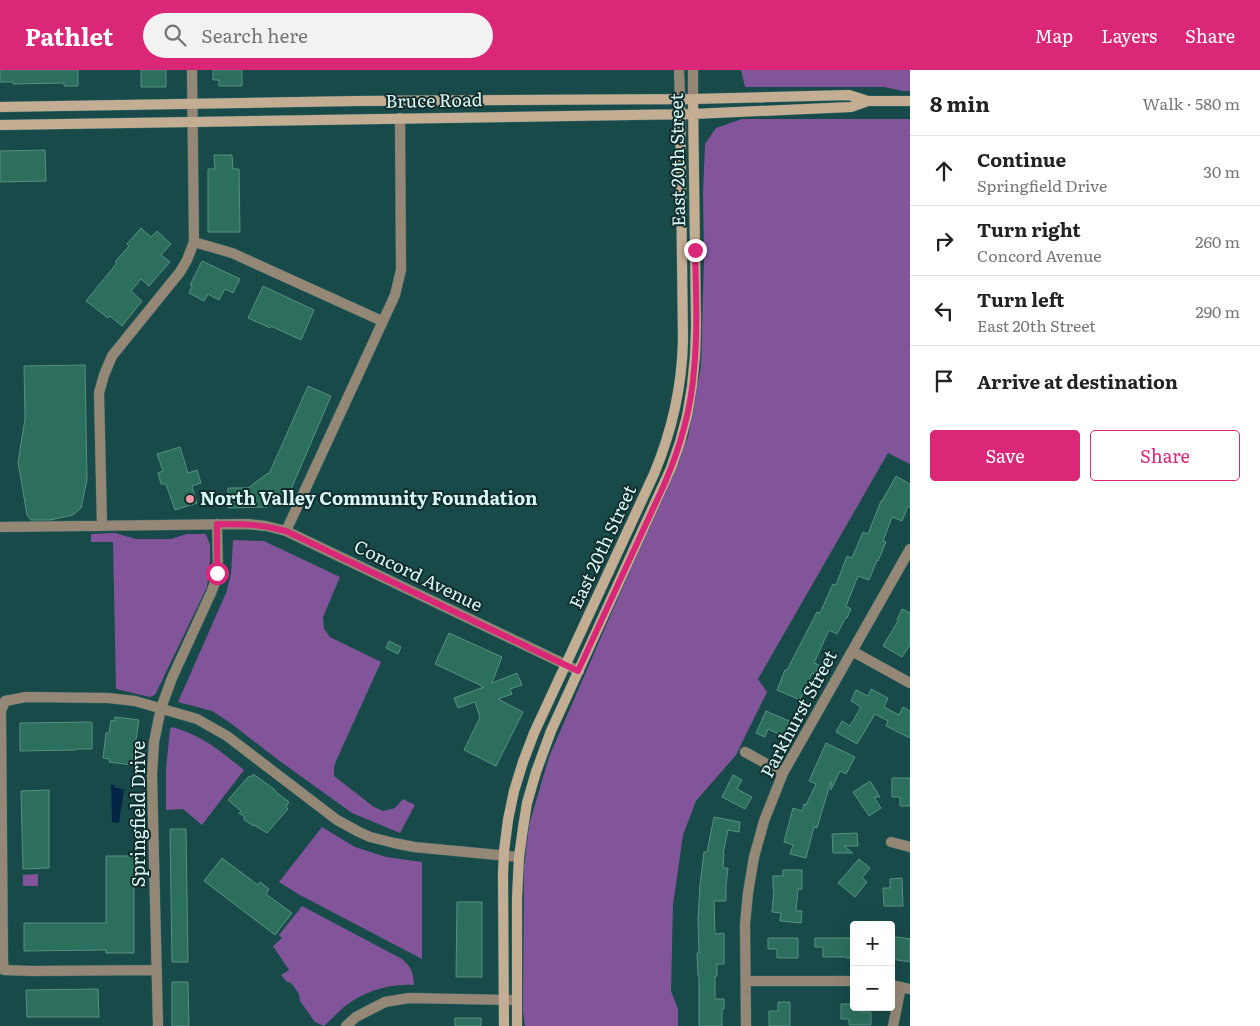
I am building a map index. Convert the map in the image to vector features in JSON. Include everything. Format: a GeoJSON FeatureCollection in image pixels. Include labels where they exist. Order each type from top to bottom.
{"type":"FeatureCollection","features":[{"type":"Feature","properties":{"kind":"street"},"geometry":{"type":"LineString","coordinates":[[102,526],[99,393],[104,375],[112,356],[180,272],[194,242],[192,70]]}},
{"type":"Feature","properties":{"kind":"street","name":"East 20th Street"},"geometry":{"type":"LineString","coordinates":[[512,1026],[508,1000],[502,874],[503,855],[511,806],[523,762],[534,734],[654,474],[675,408],[683,340],[679,70]]}},
{"type":"Feature","properties":{"kind":"street","name":"East 20th Street"},"geometry":{"type":"LineString","coordinates":[[518,1026],[517,890],[519,857],[525,815],[536,772],[551,731],[671,468],[687,416],[694,372],[696,343],[693,70]]}},
{"type":"Feature","properties":{"kind":"street","name":"Bruce Road"},"geometry":{"type":"LineString","coordinates":[[0,107],[357,101],[693,99],[849,95],[868,101],[910,101]]}},
{"type":"Feature","properties":{"kind":"street","name":"Bruce Road"},"geometry":{"type":"LineString","coordinates":[[0,124],[694,114],[851,107],[868,101]]}},
{"type":"Feature","properties":{"kind":"street"},"geometry":{"type":"LineString","coordinates":[[286,531],[395,295],[401,270],[400,118]]}},
{"type":"Feature","properties":{"kind":"street"},"geometry":{"type":"LineString","coordinates":[[194,242],[232,253],[382,321]]}},
{"type":"Feature","properties":{"kind":"street","name":"Concord Avenue"},"geometry":{"type":"LineString","coordinates":[[0,527],[217,524],[266,526],[286,531],[578,671]]}},
{"type":"Feature","properties":{"kind":"street","name":"Springfield Drive"},"geometry":{"type":"LineString","coordinates":[[158,1026],[152,758],[161,708],[172,678],[214,586],[218,566],[217,524]]}},
{"type":"Feature","properties":{"kind":"street","name":"Parkhurst Street"},"geometry":{"type":"LineString","coordinates":[[746,1026],[745,924],[754,857],[764,820],[783,773],[910,550]]}},
{"type":"Feature","properties":{"kind":"street"},"geometry":{"type":"LineString","coordinates":[[852,651],[910,683]]}},
{"type":"Feature","properties":{"kind":"street"},"geometry":{"type":"LineString","coordinates":[[156,970],[4,970],[1,710],[5,700],[26,697],[108,698],[135,701],[161,708],[197,719],[217,729],[337,820],[359,832],[382,840],[414,847],[519,857]]}},
{"type":"Feature","properties":{"kind":"street"},"geometry":{"type":"LineString","coordinates":[[745,752],[783,773]]}},
{"type":"Feature","properties":{"kind":"street"},"geometry":{"type":"LineString","coordinates":[[891,842],[910,847]]}},
{"type":"Feature","properties":{"kind":"street"},"geometry":{"type":"LineString","coordinates":[[746,981],[850,980]]}},
{"type":"Feature","properties":{"kind":"street"},"geometry":{"type":"LineString","coordinates":[[893,1026],[901,987]]}},
{"type":"Feature","properties":{"kind":"street"},"geometry":{"type":"LineString","coordinates":[[346,1026],[356,1017],[385,1002],[409,998],[508,1000]]}},
{"type":"Feature","properties":{"kind":"street","name":"East 20th Street"},"geometry":{"type":"LineString","coordinates":[[504,1026],[508,1000]]}},
{"type":"Feature","properties":{"kind":"shaded area"},"geometry":{"type":"Polygon","coordinates":[[[741,70],[910,70],[910,91],[884,87],[745,87],[741,70]]]}},
{"type":"Feature","properties":{"kind":"shaded area"},"geometry":{"type":"Polygon","coordinates":[[[742,119],[910,119],[910,464],[888,453],[758,679],[767,692],[736,755],[696,801],[683,835],[673,905],[671,991],[678,1009],[678,1026],[525,1026],[523,1012],[524,867],[529,825],[549,757],[688,437],[701,366],[705,144],[716,128],[742,119]]]}},
{"type":"Feature","properties":{"kind":"shaded area"},"geometry":{"type":"Polygon","coordinates":[[[115,533],[136,539],[171,539],[187,534],[206,534],[210,545],[207,587],[155,695],[150,697],[116,689],[113,542],[91,542],[91,534],[115,533]]]}},
{"type":"Feature","properties":{"kind":"shaded area"},"geometry":{"type":"Polygon","coordinates":[[[233,540],[264,541],[340,577],[323,617],[324,629],[330,637],[381,662],[336,761],[334,776],[374,807],[383,811],[395,808],[403,799],[415,805],[400,833],[352,813],[212,711],[178,702],[226,593],[231,574],[233,540]]]}},
{"type":"Feature","properties":{"kind":"shaded area"},"geometry":{"type":"Polygon","coordinates":[[[172,727],[202,739],[244,770],[202,825],[183,809],[166,810],[166,769],[170,729],[172,727]]]}},
{"type":"Feature","properties":{"kind":"shaded area"},"geometry":{"type":"Polygon","coordinates":[[[322,827],[355,847],[386,857],[422,862],[422,959],[298,894],[279,882],[322,827]]]}},
{"type":"Feature","properties":{"kind":"shaded area"},"geometry":{"type":"Polygon","coordinates":[[[38,874],[38,886],[23,886],[23,875],[38,874]]]}},
{"type":"Feature","properties":{"kind":"shaded area"},"geometry":{"type":"Polygon","coordinates":[[[302,906],[402,959],[411,970],[414,985],[395,985],[368,993],[344,1007],[324,1026],[315,1022],[300,1001],[299,994],[292,984],[281,975],[289,970],[273,946],[282,938],[279,935],[302,906]]]}},
{"type":"Feature","properties":{"kind":"water"},"geometry":{"type":"Polygon","coordinates":[[[111,785],[115,785],[115,788],[124,789],[119,823],[112,822],[111,785]]]}},
{"type":"Feature","properties":{"kind":"building"},"geometry":{"type":"Polygon","coordinates":[[[0,70],[78,70],[78,86],[64,86],[64,83],[13,84],[13,82],[0,82],[0,70]]]}},
{"type":"Feature","properties":{"kind":"building"},"geometry":{"type":"Polygon","coordinates":[[[141,70],[166,70],[166,87],[141,87],[141,70]]]}},
{"type":"Feature","properties":{"kind":"building"},"geometry":{"type":"Polygon","coordinates":[[[213,70],[242,70],[242,86],[219,86],[219,80],[213,80],[213,70]]]}},
{"type":"Feature","properties":{"kind":"building"},"geometry":{"type":"Polygon","coordinates":[[[45,150],[46,181],[0,182],[0,151],[45,150]]]}},
{"type":"Feature","properties":{"kind":"building"},"geometry":{"type":"Polygon","coordinates":[[[214,155],[232,155],[233,169],[239,169],[240,232],[208,232],[208,169],[215,169],[214,155]]]}},
{"type":"Feature","properties":{"kind":"building"},"geometry":{"type":"Polygon","coordinates":[[[141,228],[151,237],[157,231],[171,244],[161,255],[170,262],[149,286],[141,279],[131,291],[142,301],[122,326],[86,301],[117,263],[115,262],[129,246],[127,244],[141,228]]]}},
{"type":"Feature","properties":{"kind":"building"},"geometry":{"type":"Polygon","coordinates":[[[202,261],[240,279],[233,293],[225,289],[219,300],[208,294],[204,301],[189,293],[192,286],[190,285],[202,261]]]}},
{"type":"Feature","properties":{"kind":"building"},"geometry":{"type":"Polygon","coordinates":[[[263,286],[314,310],[301,340],[248,318],[263,286]]]}},
{"type":"Feature","properties":{"kind":"building"},"geometry":{"type":"Polygon","coordinates":[[[85,365],[87,480],[81,508],[73,515],[50,520],[31,520],[27,515],[18,462],[25,419],[24,366],[85,365]]]}},
{"type":"Feature","properties":{"kind":"building"},"geometry":{"type":"Polygon","coordinates":[[[308,386],[331,396],[286,501],[280,498],[267,507],[228,508],[228,488],[248,488],[269,474],[308,386]]]}},
{"type":"Feature","properties":{"kind":"building"},"geometry":{"type":"Polygon","coordinates":[[[180,447],[188,473],[197,470],[201,483],[192,486],[197,503],[175,510],[166,484],[161,484],[158,473],[163,471],[157,454],[180,447]]]}},
{"type":"Feature","properties":{"kind":"building"},"geometry":{"type":"Polygon","coordinates":[[[896,476],[910,484],[910,508],[908,506],[902,521],[892,517],[883,541],[886,542],[869,580],[858,576],[846,606],[851,609],[847,618],[837,634],[829,630],[814,663],[819,665],[815,674],[812,673],[800,700],[777,690],[785,670],[787,670],[817,612],[820,613],[833,584],[836,585],[847,556],[852,558],[863,532],[868,534],[881,501],[896,476]]]}},
{"type":"Feature","properties":{"kind":"building"},"geometry":{"type":"Polygon","coordinates":[[[902,609],[910,613],[910,645],[902,657],[883,646],[898,621],[902,609]]]}},
{"type":"Feature","properties":{"kind":"building"},"geometry":{"type":"Polygon","coordinates":[[[449,633],[502,657],[492,683],[517,673],[522,685],[510,689],[512,694],[498,699],[523,712],[496,766],[464,750],[480,717],[475,702],[458,708],[454,698],[484,687],[435,664],[449,633]]]}},
{"type":"Feature","properties":{"kind":"building"},"geometry":{"type":"Polygon","coordinates":[[[389,641],[401,647],[398,654],[386,648],[389,641]]]}},
{"type":"Feature","properties":{"kind":"building"},"geometry":{"type":"Polygon","coordinates":[[[871,689],[888,698],[884,707],[899,715],[903,707],[910,711],[910,738],[886,726],[888,721],[875,714],[857,744],[836,732],[842,721],[850,726],[861,707],[851,701],[856,690],[868,696],[871,689]]]}},
{"type":"Feature","properties":{"kind":"building"},"geometry":{"type":"Polygon","coordinates":[[[766,711],[789,721],[783,736],[768,729],[765,737],[756,733],[766,711]]]}},
{"type":"Feature","properties":{"kind":"building"},"geometry":{"type":"Polygon","coordinates":[[[115,717],[139,720],[132,765],[109,762],[110,759],[103,758],[106,733],[109,733],[111,720],[115,721],[115,717]]]}},
{"type":"Feature","properties":{"kind":"building"},"geometry":{"type":"Polygon","coordinates":[[[92,722],[92,749],[20,751],[20,723],[92,722]]]}},
{"type":"Feature","properties":{"kind":"building"},"geometry":{"type":"Polygon","coordinates":[[[826,743],[855,757],[846,774],[840,771],[831,790],[831,781],[817,828],[814,827],[806,858],[790,854],[793,845],[784,842],[793,808],[802,811],[816,784],[809,781],[826,743]]]}},
{"type":"Feature","properties":{"kind":"building"},"geometry":{"type":"Polygon","coordinates":[[[253,774],[289,802],[286,807],[288,809],[267,833],[243,819],[245,817],[239,813],[241,811],[228,800],[253,774]]]}},
{"type":"Feature","properties":{"kind":"building"},"geometry":{"type":"Polygon","coordinates":[[[733,775],[742,780],[737,789],[752,797],[745,809],[722,797],[733,775]]]}},
{"type":"Feature","properties":{"kind":"building"},"geometry":{"type":"Polygon","coordinates":[[[892,778],[910,778],[910,806],[900,806],[900,797],[892,797],[892,778]]]}},
{"type":"Feature","properties":{"kind":"building"},"geometry":{"type":"Polygon","coordinates":[[[870,781],[880,797],[874,797],[881,808],[869,816],[853,792],[870,781]]]}},
{"type":"Feature","properties":{"kind":"building"},"geometry":{"type":"Polygon","coordinates":[[[49,790],[49,868],[23,869],[21,791],[49,790]]]}},
{"type":"Feature","properties":{"kind":"building"},"geometry":{"type":"Polygon","coordinates":[[[714,817],[740,822],[739,832],[728,830],[723,854],[723,868],[728,868],[726,901],[714,901],[715,934],[724,933],[724,964],[717,964],[717,976],[715,976],[715,999],[724,999],[722,1026],[699,1026],[697,953],[699,953],[700,885],[704,852],[707,852],[714,817]]]}},
{"type":"Feature","properties":{"kind":"building"},"geometry":{"type":"Polygon","coordinates":[[[170,829],[186,829],[188,962],[172,962],[170,829]]]}},
{"type":"Feature","properties":{"kind":"building"},"geometry":{"type":"Polygon","coordinates":[[[857,833],[858,846],[844,846],[853,853],[833,853],[832,834],[857,833]]]}},
{"type":"Feature","properties":{"kind":"building"},"geometry":{"type":"Polygon","coordinates":[[[106,856],[134,856],[134,953],[106,953],[106,950],[24,951],[24,923],[106,923],[106,856]]]}},
{"type":"Feature","properties":{"kind":"building"},"geometry":{"type":"Polygon","coordinates":[[[222,858],[258,885],[260,882],[269,889],[266,894],[292,913],[275,935],[204,881],[222,858]]]}},
{"type":"Feature","properties":{"kind":"building"},"geometry":{"type":"Polygon","coordinates":[[[859,859],[870,868],[862,878],[867,882],[855,897],[838,883],[859,859]]]}},
{"type":"Feature","properties":{"kind":"building"},"geometry":{"type":"Polygon","coordinates":[[[783,870],[802,870],[802,889],[798,889],[796,911],[802,911],[801,923],[780,921],[781,913],[772,912],[773,876],[783,876],[783,870]]]}},
{"type":"Feature","properties":{"kind":"building"},"geometry":{"type":"Polygon","coordinates":[[[902,878],[903,906],[884,906],[883,888],[890,888],[890,879],[902,878]]]}},
{"type":"Feature","properties":{"kind":"building"},"geometry":{"type":"Polygon","coordinates":[[[457,902],[482,902],[482,977],[456,977],[457,902]]]}},
{"type":"Feature","properties":{"kind":"building"},"geometry":{"type":"Polygon","coordinates":[[[895,937],[910,939],[910,962],[895,960],[895,937]]]}},
{"type":"Feature","properties":{"kind":"building"},"geometry":{"type":"Polygon","coordinates":[[[768,938],[798,938],[798,958],[777,958],[777,949],[768,949],[768,938]]]}},
{"type":"Feature","properties":{"kind":"building"},"geometry":{"type":"Polygon","coordinates":[[[815,938],[850,938],[850,958],[823,957],[823,947],[815,947],[815,938]]]}},
{"type":"Feature","properties":{"kind":"building"},"geometry":{"type":"Polygon","coordinates":[[[172,982],[188,982],[189,1026],[172,1026],[172,982]]]}},
{"type":"Feature","properties":{"kind":"building"},"geometry":{"type":"Polygon","coordinates":[[[98,989],[99,1017],[27,1017],[26,990],[98,989]]]}},
{"type":"Feature","properties":{"kind":"building"},"geometry":{"type":"Polygon","coordinates":[[[778,1002],[790,1002],[790,1026],[769,1026],[769,1011],[778,1011],[778,1002]]]}},
{"type":"Feature","properties":{"kind":"building"},"geometry":{"type":"Polygon","coordinates":[[[841,1004],[850,1004],[850,1011],[871,1012],[871,1025],[849,1025],[849,1019],[841,1019],[841,1004]]]}},
{"type":"Feature","properties":{"kind":"building"},"geometry":{"type":"Polygon","coordinates":[[[455,1018],[481,1018],[481,1026],[455,1026],[455,1018]]]}},
{"type":"Feature","properties":{"kind":"place","name":"North Valley Community Foundation"},"geometry":{"type":"Point","coordinates":[190,499]}},
{"type":"Feature","properties":{"kind":"route"},"geometry":{"type":"LineString","coordinates":[[217,573],[217,524],[247,524],[286,531],[578,671],[664,485],[684,429],[696,356],[695,250]]}}]}
